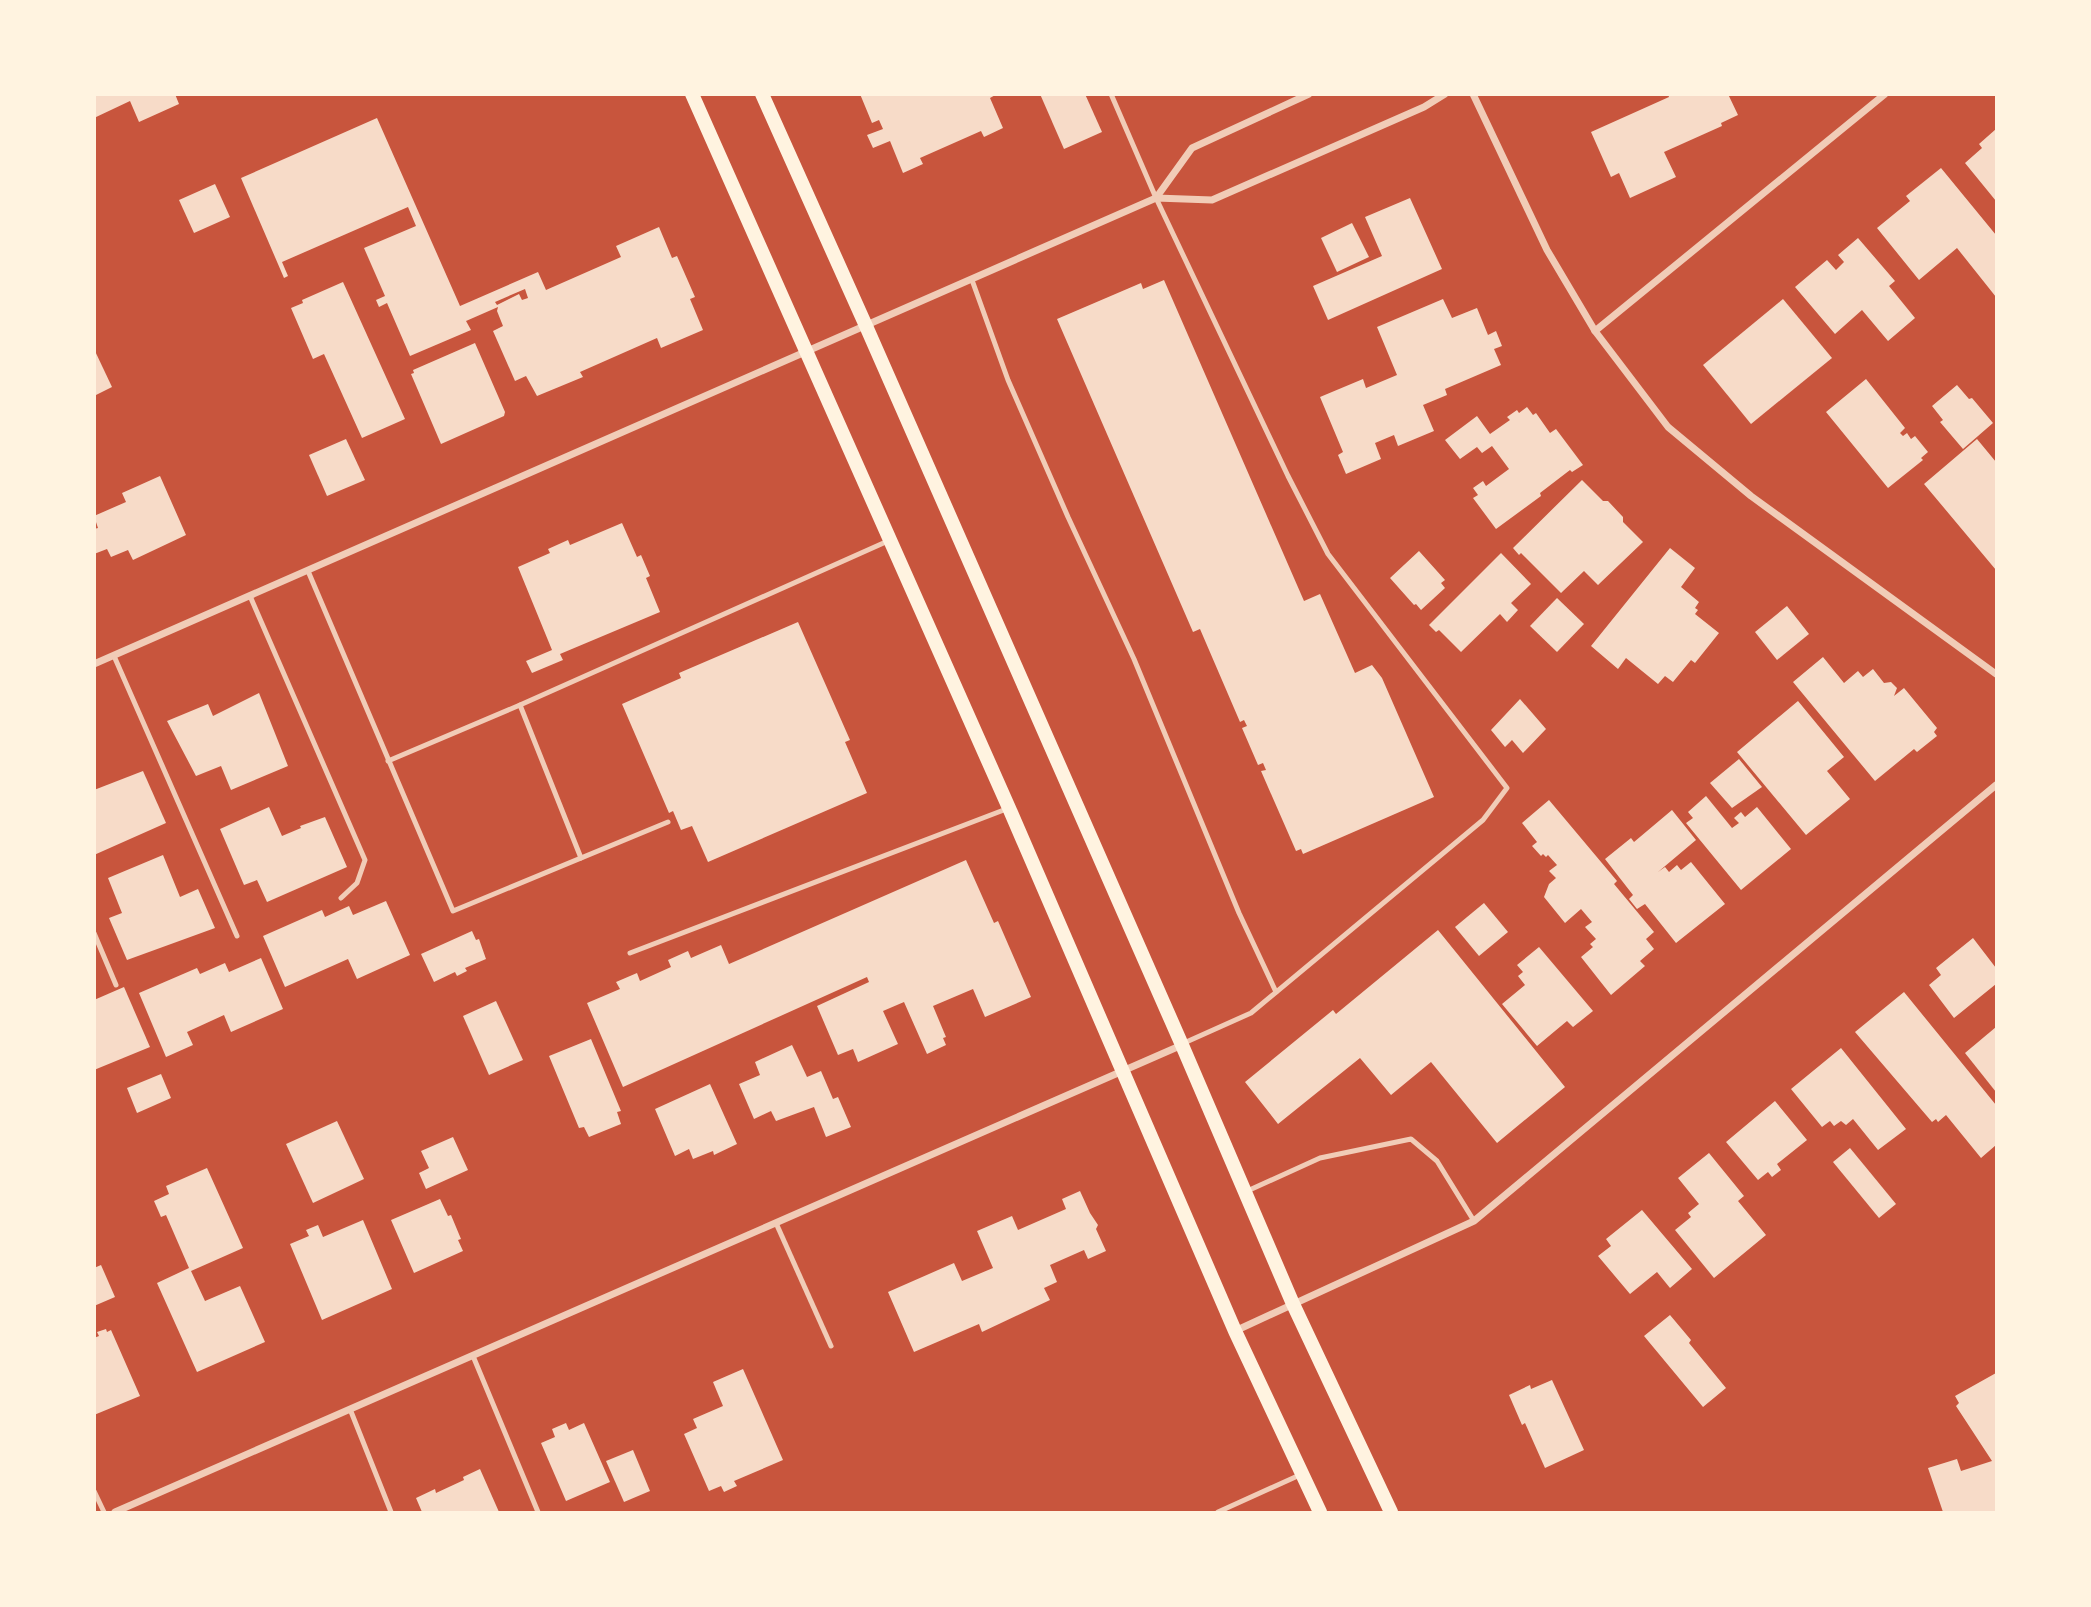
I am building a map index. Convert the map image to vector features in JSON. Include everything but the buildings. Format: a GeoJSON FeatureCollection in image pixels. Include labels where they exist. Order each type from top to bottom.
{"type":"FeatureCollection","features":[{"type":"Feature","properties":{"kind":"main road"},"geometry":{"type":"LineString","coordinates":[[692,94],[1009,808],[1235,1331],[1320,1513]]}},
{"type":"Feature","properties":{"kind":"main road"},"geometry":{"type":"LineString","coordinates":[[762,94],[1182,1045],[1293,1304],[1391,1513]]}},
{"type":"Feature","properties":{"kind":"street"},"geometry":{"type":"LineString","coordinates":[[1156,198],[1192,148],[1310,94]]}},
{"type":"Feature","properties":{"kind":"street"},"geometry":{"type":"LineString","coordinates":[[94,664],[1156,198],[1212,200],[1424,107],[1445,94]]}},
{"type":"Feature","properties":{"kind":"street"},"geometry":{"type":"LineString","coordinates":[[1473,94],[1547,250],[1595,331],[1668,427],[1751,496],[1997,674]]}},
{"type":"Feature","properties":{"kind":"street"},"geometry":{"type":"LineString","coordinates":[[1595,331],[1885,94]]}},
{"type":"Feature","properties":{"kind":"street"},"geometry":{"type":"LineString","coordinates":[[1235,1331],[1474,1222],[1997,785]]}},
{"type":"Feature","properties":{"kind":"street"},"geometry":{"type":"LineString","coordinates":[[115,1513],[1182,1045]]}},
{"type":"Feature","properties":{"kind":"lane"},"geometry":{"type":"LineString","coordinates":[[1111,94],[1156,198],[1328,554],[1507,788],[1483,820],[1251,1013],[1182,1045]]}},
{"type":"Feature","properties":{"kind":"lane"},"geometry":{"type":"LineString","coordinates":[[972,280],[1008,380],[1134,659],[1239,913],[1276,992]]}},
{"type":"Feature","properties":{"kind":"lane"},"geometry":{"type":"LineString","coordinates":[[388,761],[891,540]]}},
{"type":"Feature","properties":{"kind":"lane"},"geometry":{"type":"LineString","coordinates":[[308,571],[453,911],[668,822]]}},
{"type":"Feature","properties":{"kind":"lane"},"geometry":{"type":"LineString","coordinates":[[250,596],[365,860],[356,883],[341,898]]}},
{"type":"Feature","properties":{"kind":"lane"},"geometry":{"type":"LineString","coordinates":[[114,656],[237,936]]}},
{"type":"Feature","properties":{"kind":"lane"},"geometry":{"type":"LineString","coordinates":[[520,705],[582,858]]}},
{"type":"Feature","properties":{"kind":"lane"},"geometry":{"type":"LineString","coordinates":[[630,953],[1009,808]]}},
{"type":"Feature","properties":{"kind":"lane"},"geometry":{"type":"LineString","coordinates":[[94,933],[116,985]]}},
{"type":"Feature","properties":{"kind":"lane"},"geometry":{"type":"LineString","coordinates":[[1245,1192],[1320,1158],[1411,1139],[1437,1161],[1474,1222]]}},
{"type":"Feature","properties":{"kind":"lane"},"geometry":{"type":"LineString","coordinates":[[776,1223],[831,1346]]}},
{"type":"Feature","properties":{"kind":"lane"},"geometry":{"type":"LineString","coordinates":[[473,1356],[538,1513]]}},
{"type":"Feature","properties":{"kind":"lane"},"geometry":{"type":"LineString","coordinates":[[351,1409],[391,1513]]}},
{"type":"Feature","properties":{"kind":"lane"},"geometry":{"type":"LineString","coordinates":[[1218,1513],[1302,1474]]}},
{"type":"Feature","properties":{"kind":"lane"},"geometry":{"type":"LineString","coordinates":[[94,1491],[104,1513]]}}]}
